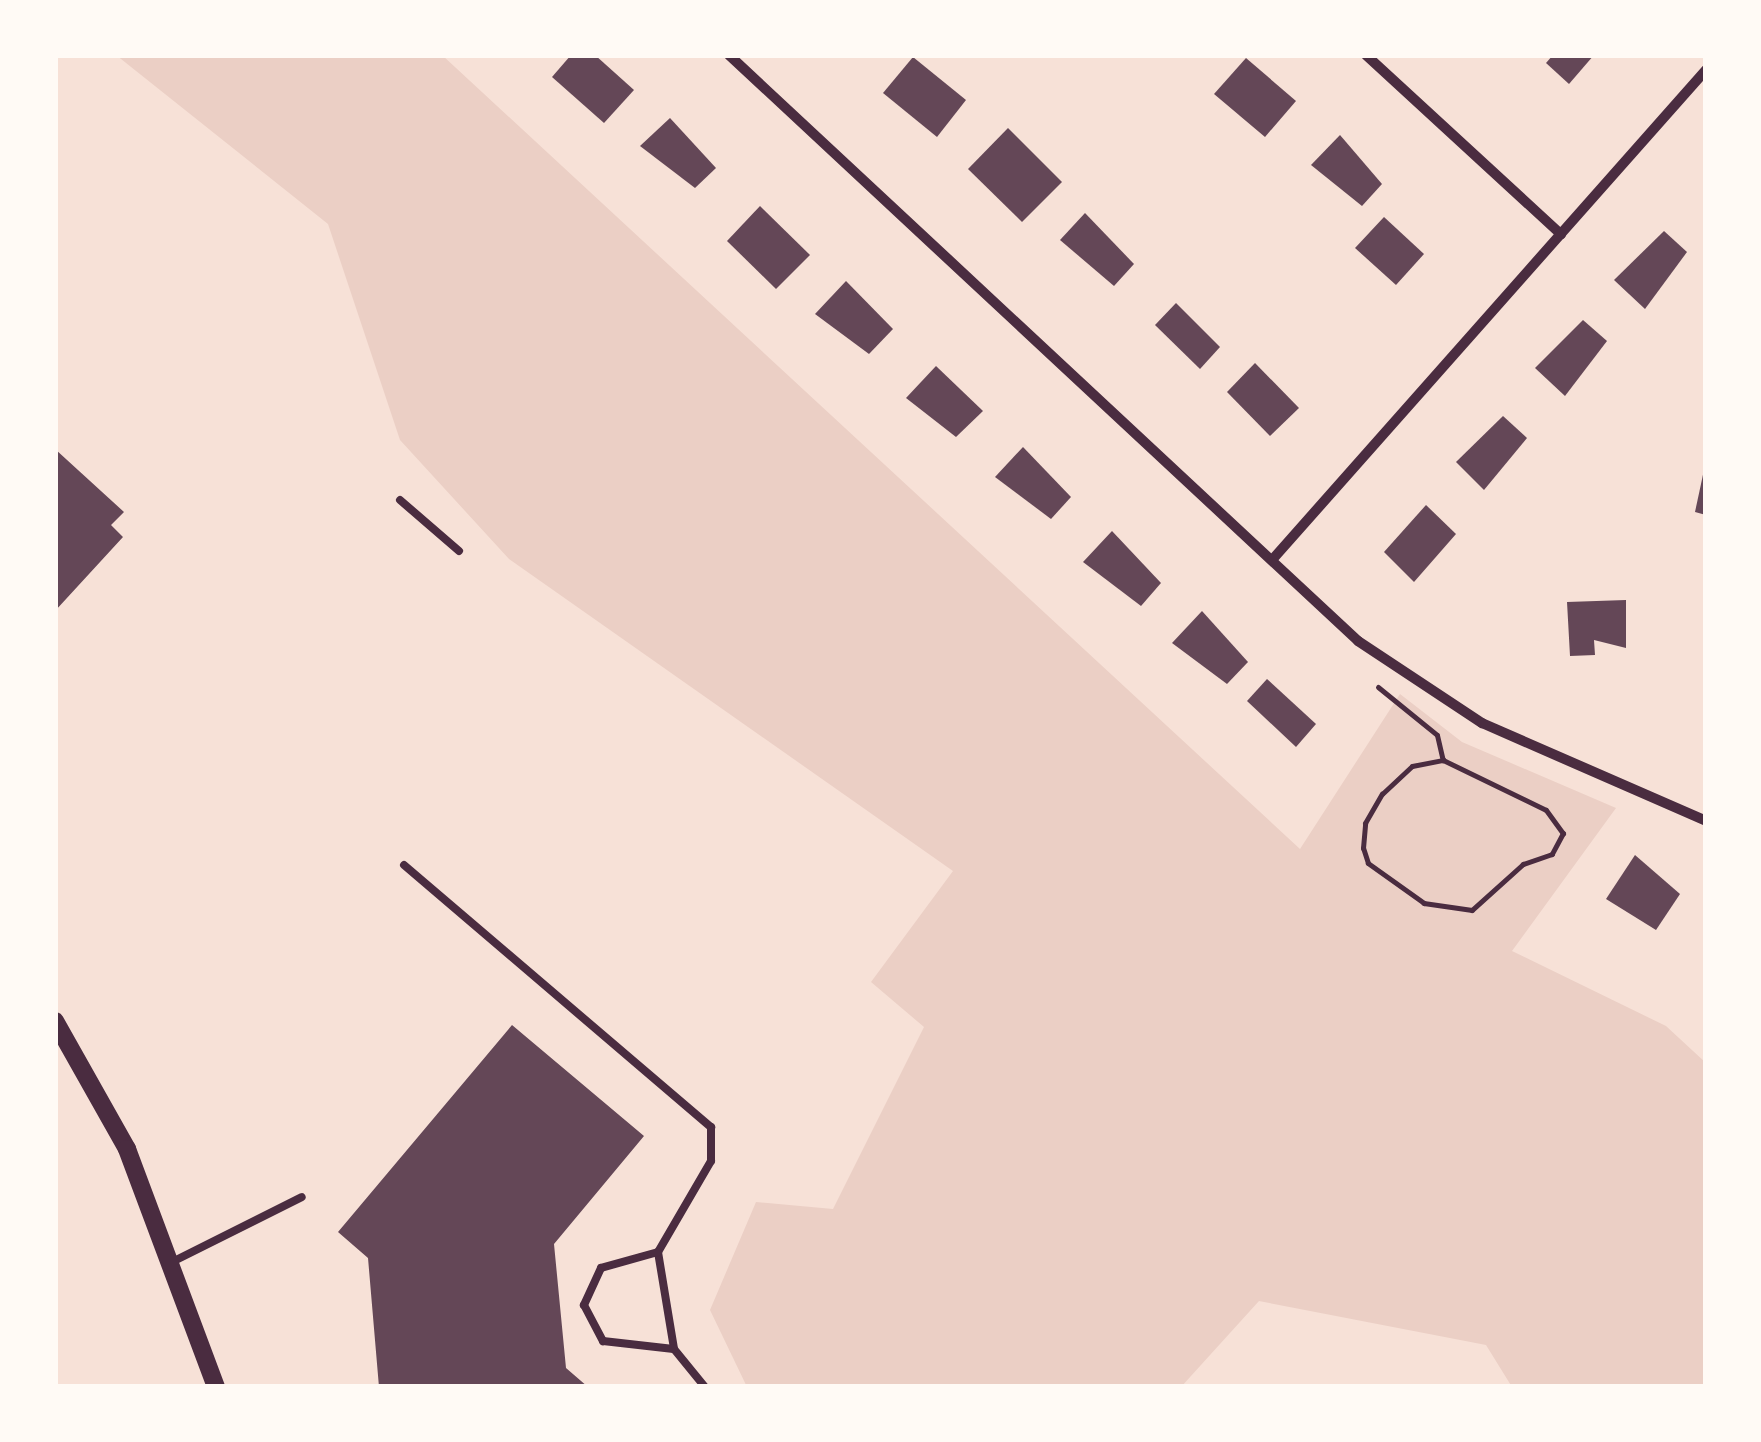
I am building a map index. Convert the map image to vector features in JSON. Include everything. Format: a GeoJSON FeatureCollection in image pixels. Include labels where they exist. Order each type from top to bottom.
{"type":"FeatureCollection","features":[{"type":"Feature","properties":{"kind":"street"},"geometry":{"type":"LineString","coordinates":[[729,55],[1272,560],[1416,684],[1544,753],[1706,822]]}},
{"type":"Feature","properties":{"kind":"street"},"geometry":{"type":"LineString","coordinates":[[1366,55],[1560,234]]}},
{"type":"Feature","properties":{"kind":"street"},"geometry":{"type":"LineString","coordinates":[[1272,560],[1706,70]]}},
{"type":"Feature","properties":{"kind":"street"},"geometry":{"type":"LineString","coordinates":[[55,1020],[127,1148],[216,1387]]}},
{"type":"Feature","properties":{"kind":"lane"},"geometry":{"type":"LineString","coordinates":[[400,500],[459,551]]}},
{"type":"Feature","properties":{"kind":"lane"},"geometry":{"type":"LineString","coordinates":[[404,865],[711,1127],[711,1161],[658,1252],[674,1349],[705,1387]]}},
{"type":"Feature","properties":{"kind":"lane"},"geometry":{"type":"LineString","coordinates":[[172,1262],[302,1198]]}},
{"type":"Feature","properties":{"kind":"lane"},"geometry":{"type":"LineString","coordinates":[[658,1252],[601,1268],[584,1304],[603,1341],[674,1349]]}},
{"type":"Feature","properties":{"kind":"path"},"geometry":{"type":"LineString","coordinates":[[1378,688],[1436,735],[1444,760],[1546,810],[1563,833],[1552,854],[1522,864],[1472,910],[1424,903],[1368,863],[1363,848],[1364,823],[1382,794],[1412,766],[1444,760]]}},
{"type":"Feature","properties":{"kind":"shaded area"},"geometry":{"type":"Polygon","coordinates":[[[116,55],[442,55],[1300,849],[1400,694],[1462,742],[1616,808],[1512,951],[1666,1026],[1706,1063],[1706,1387],[1512,1387],[1486,1345],[1259,1301],[1181,1387],[747,1387],[710,1310],[756,1202],[833,1209],[924,1027],[871,982],[953,871],[509,559],[400,440],[328,224],[116,55]]]}},
{"type":"Feature","properties":{"kind":"building"},"geometry":{"type":"Polygon","coordinates":[[[571,55],[595,55],[634,90],[604,123],[552,77],[571,55]]]}},
{"type":"Feature","properties":{"kind":"building"},"geometry":{"type":"Polygon","coordinates":[[[1553,55],[1594,55],[1569,84],[1546,63],[1553,55]]]}},
{"type":"Feature","properties":{"kind":"building"},"geometry":{"type":"Polygon","coordinates":[[[913,57],[966,100],[937,137],[883,93],[913,57]]]}},
{"type":"Feature","properties":{"kind":"building"},"geometry":{"type":"Polygon","coordinates":[[[1246,58],[1296,101],[1265,137],[1214,94],[1246,58]]]}},
{"type":"Feature","properties":{"kind":"building"},"geometry":{"type":"Polygon","coordinates":[[[670,118],[716,168],[695,188],[640,146],[670,118]]]}},
{"type":"Feature","properties":{"kind":"building"},"geometry":{"type":"Polygon","coordinates":[[[1008,128],[1062,182],[1022,222],[968,169],[1008,128]]]}},
{"type":"Feature","properties":{"kind":"building"},"geometry":{"type":"Polygon","coordinates":[[[1340,135],[1382,184],[1362,206],[1311,165],[1340,135]]]}},
{"type":"Feature","properties":{"kind":"building"},"geometry":{"type":"Polygon","coordinates":[[[760,206],[810,255],[776,289],[727,241],[760,206]]]}},
{"type":"Feature","properties":{"kind":"building"},"geometry":{"type":"Polygon","coordinates":[[[1085,213],[1134,264],[1114,286],[1060,240],[1085,213]]]}},
{"type":"Feature","properties":{"kind":"building"},"geometry":{"type":"Polygon","coordinates":[[[1384,217],[1424,254],[1396,285],[1355,248],[1384,217]]]}},
{"type":"Feature","properties":{"kind":"building"},"geometry":{"type":"Polygon","coordinates":[[[1664,231],[1687,252],[1645,309],[1614,280],[1664,231]]]}},
{"type":"Feature","properties":{"kind":"building"},"geometry":{"type":"Polygon","coordinates":[[[846,281],[893,329],[869,354],[815,314],[846,281]]]}},
{"type":"Feature","properties":{"kind":"building"},"geometry":{"type":"Polygon","coordinates":[[[1176,303],[1220,347],[1200,369],[1155,325],[1176,303]]]}},
{"type":"Feature","properties":{"kind":"building"},"geometry":{"type":"Polygon","coordinates":[[[1583,320],[1607,341],[1565,396],[1535,368],[1583,320]]]}},
{"type":"Feature","properties":{"kind":"building"},"geometry":{"type":"Polygon","coordinates":[[[1255,363],[1299,408],[1270,436],[1227,392],[1255,363]]]}},
{"type":"Feature","properties":{"kind":"building"},"geometry":{"type":"Polygon","coordinates":[[[936,366],[983,411],[956,437],[906,398],[936,366]]]}},
{"type":"Feature","properties":{"kind":"building"},"geometry":{"type":"Polygon","coordinates":[[[1503,416],[1527,438],[1484,490],[1456,462],[1503,416]]]}},
{"type":"Feature","properties":{"kind":"building"},"geometry":{"type":"Polygon","coordinates":[[[1023,447],[1071,497],[1051,519],[995,477],[1023,447]]]}},
{"type":"Feature","properties":{"kind":"building"},"geometry":{"type":"Polygon","coordinates":[[[55,449],[124,512],[111,525],[123,537],[55,611],[55,449]]]}},
{"type":"Feature","properties":{"kind":"building"},"geometry":{"type":"Polygon","coordinates":[[[1706,470],[1706,515],[1695,512],[1706,470]]]}},
{"type":"Feature","properties":{"kind":"building"},"geometry":{"type":"Polygon","coordinates":[[[1426,505],[1456,534],[1414,582],[1384,552],[1426,505]]]}},
{"type":"Feature","properties":{"kind":"building"},"geometry":{"type":"Polygon","coordinates":[[[1112,531],[1161,583],[1141,606],[1083,562],[1112,531]]]}},
{"type":"Feature","properties":{"kind":"building"},"geometry":{"type":"Polygon","coordinates":[[[1626,600],[1626,648],[1594,640],[1595,655],[1570,656],[1567,602],[1626,600]]]}},
{"type":"Feature","properties":{"kind":"building"},"geometry":{"type":"Polygon","coordinates":[[[1202,611],[1248,662],[1227,684],[1172,643],[1202,611]]]}},
{"type":"Feature","properties":{"kind":"building"},"geometry":{"type":"Polygon","coordinates":[[[1267,679],[1316,724],[1296,747],[1247,701],[1267,679]]]}},
{"type":"Feature","properties":{"kind":"building"},"geometry":{"type":"Polygon","coordinates":[[[1635,855],[1680,894],[1656,930],[1606,899],[1635,855]]]}},
{"type":"Feature","properties":{"kind":"building"},"geometry":{"type":"Polygon","coordinates":[[[512,1025],[644,1136],[554,1244],[566,1368],[588,1387],[379,1387],[368,1258],[338,1232],[512,1025]]]}}]}
